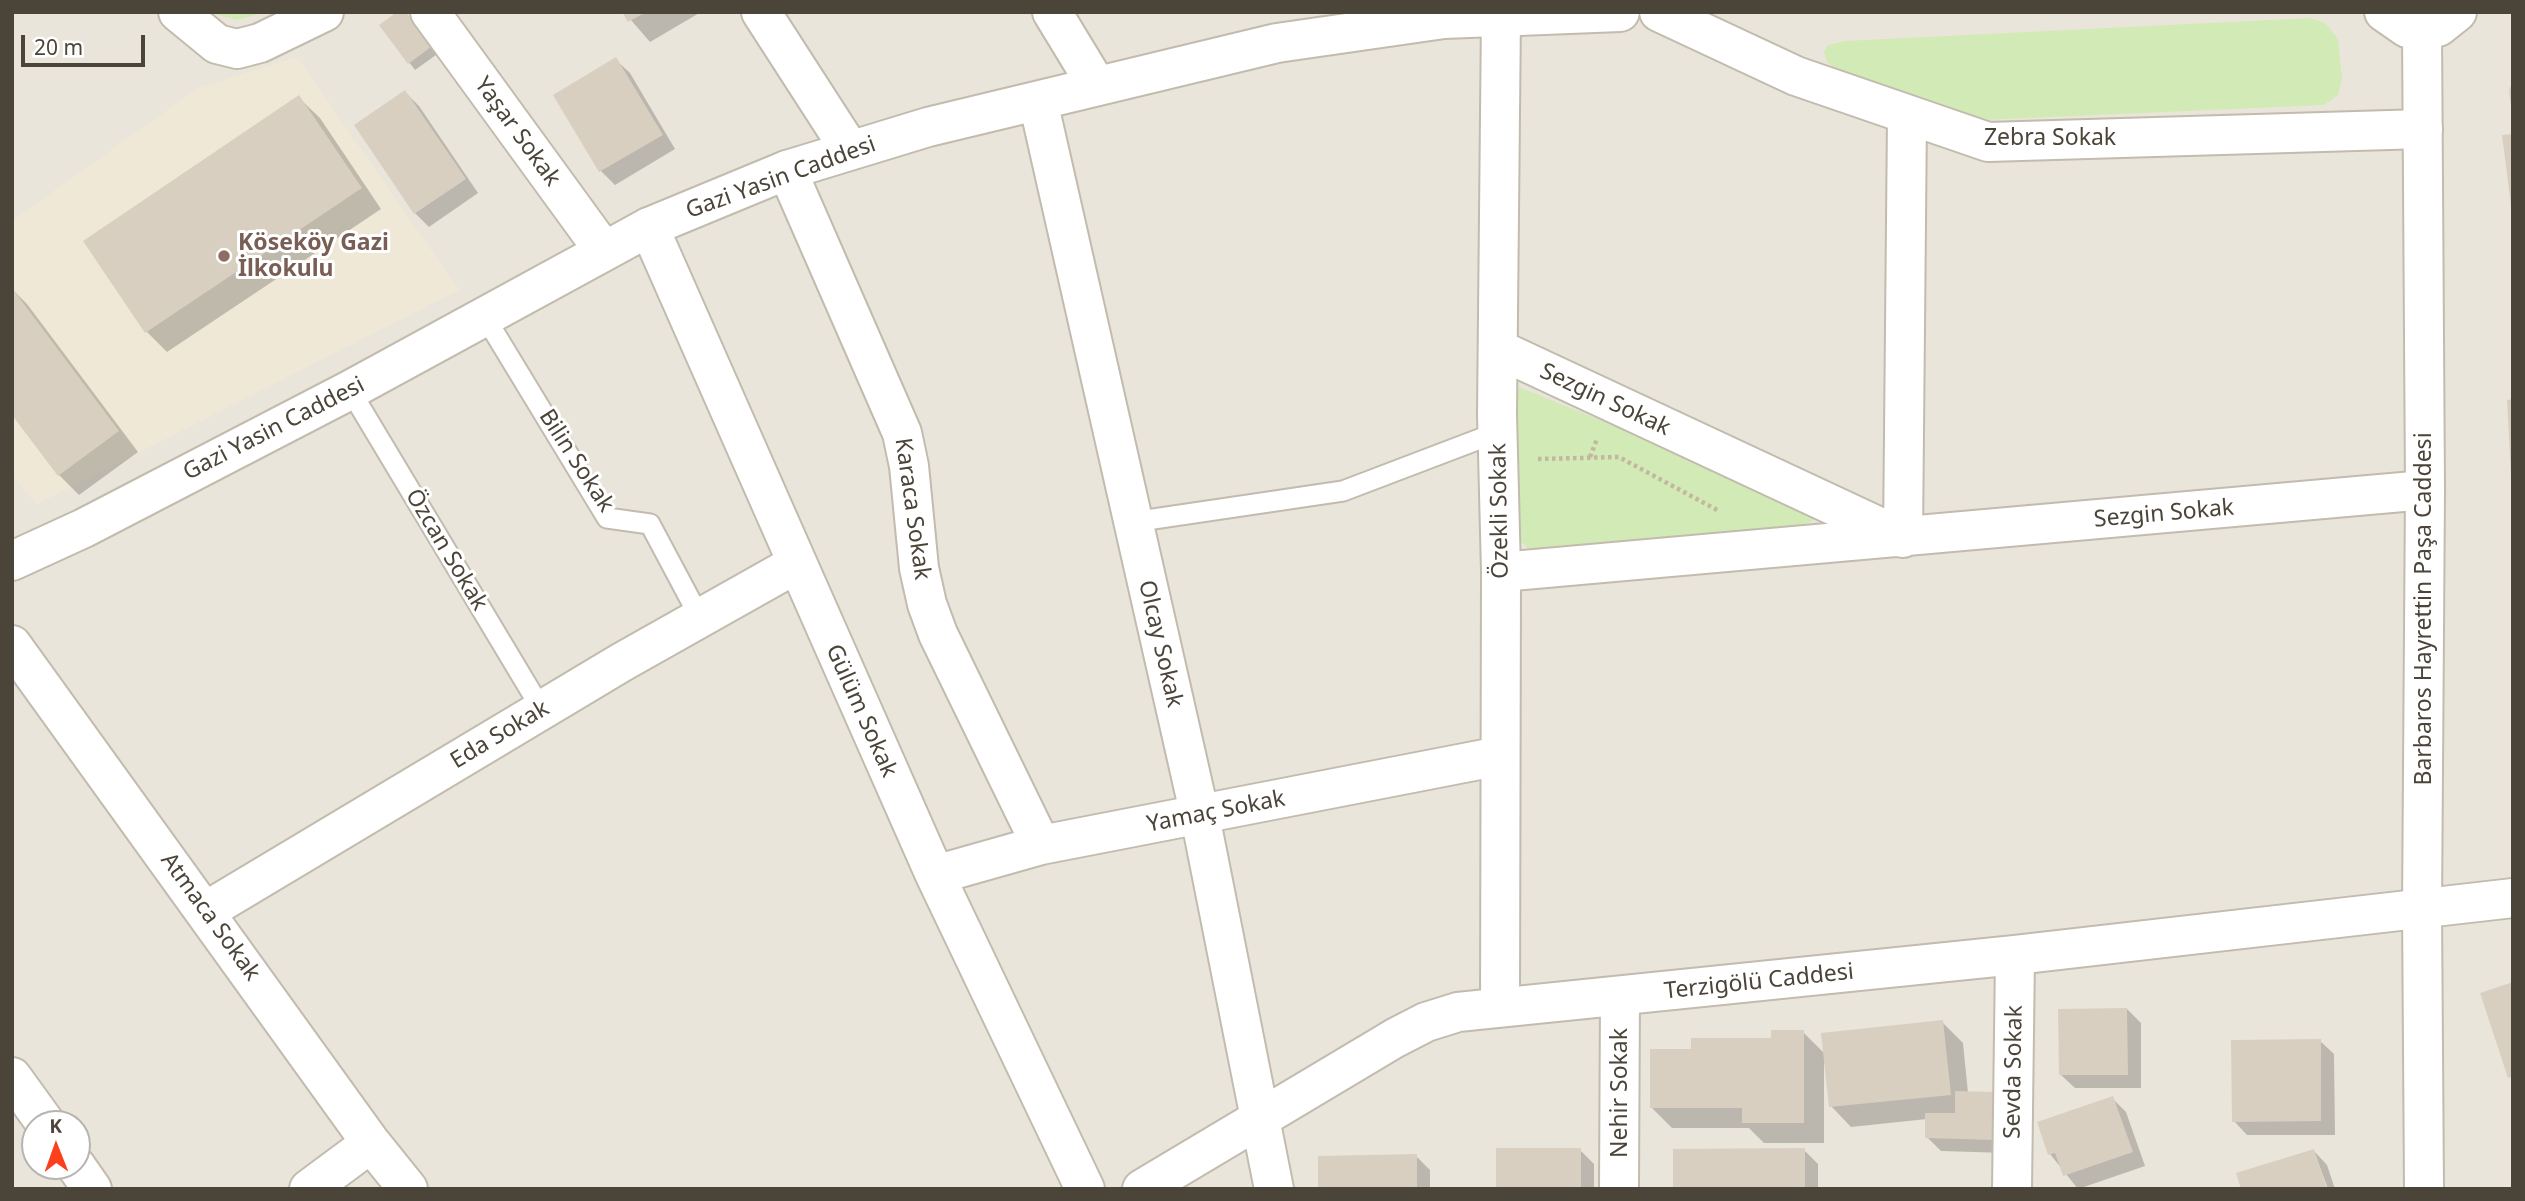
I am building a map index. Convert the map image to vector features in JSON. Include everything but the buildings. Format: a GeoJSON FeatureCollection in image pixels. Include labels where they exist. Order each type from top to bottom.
{"type":"FeatureCollection","features":[{"type":"Feature","properties":{"kind":"street"},"geometry":{"type":"LineString","coordinates":[[190,24],[217,44],[237,49],[260,43],[324,12]]}},
{"type":"Feature","properties":{"kind":"street","name":"Yaşar Sokak"},"geometry":{"type":"LineString","coordinates":[[429,12],[604,251]]}},
{"type":"Feature","properties":{"kind":"street"},"geometry":{"type":"LineString","coordinates":[[761,12],[850,150]]}},
{"type":"Feature","properties":{"kind":"street"},"geometry":{"type":"LineString","coordinates":[[1052,12],[1097,86]]}},
{"type":"Feature","properties":{"kind":"street","name":"Gazi Yasin Caddesi"},"geometry":{"type":"LineString","coordinates":[[16,554],[350,390],[649,227],[787,170],[928,127],[1277,43],[1349,21],[1620,12]]}},
{"type":"Feature","properties":{"kind":"street","name":"Zebra Sokak"},"geometry":{"type":"LineString","coordinates":[[1659,12],[1796,76],[1988,142],[2423,129]]}},
{"type":"Feature","properties":{"kind":"street"},"geometry":{"type":"LineString","coordinates":[[2384,12],[2407,28],[2422,30],[2438,27],[2457,12]]}},
{"type":"Feature","properties":{"kind":"street","name":"Özekli Sokak"},"geometry":{"type":"LineString","coordinates":[[1500,1007],[1501,572],[1498,349],[1501,15]]}},
{"type":"Feature","properties":{"kind":"street","name":"Barbaros Hayrettin Paşa Caddesi"},"geometry":{"type":"LineString","coordinates":[[2422,30],[2426,490],[2422,909],[2424,1189]]}},
{"type":"Feature","properties":{"kind":"street","name":"Olcay Sokak"},"geometry":{"type":"LineString","coordinates":[[1038,101],[1200,816],[1274,1189]]}},
{"type":"Feature","properties":{"kind":"street"},"geometry":{"type":"LineString","coordinates":[[1903,538],[1907,116]]}},
{"type":"Feature","properties":{"kind":"street","name":"Karaca Sokak"},"geometry":{"type":"LineString","coordinates":[[787,170],[902,433],[909,466],[919,568],[927,604],[938,634],[1041,845]]}},
{"type":"Feature","properties":{"kind":"street","name":"Gülüm Sokak"},"geometry":{"type":"LineString","coordinates":[[649,227],[934,875],[1085,1189]]}},
{"type":"Feature","properties":{"kind":"street","name":"Sezgin Sokak"},"geometry":{"type":"LineString","coordinates":[[1498,349],[1903,538]]}},
{"type":"Feature","properties":{"kind":"street","name":"Sezgin Sokak"},"geometry":{"type":"LineString","coordinates":[[1501,572],[2426,490]]}},
{"type":"Feature","properties":{"kind":"street","name":"Eda Sokak"},"geometry":{"type":"LineString","coordinates":[[206,911],[542,710],[796,564]]}},
{"type":"Feature","properties":{"kind":"street","name":"Atmaca Sokak"},"geometry":{"type":"LineString","coordinates":[[12,645],[371,1143],[408,1189]]}},
{"type":"Feature","properties":{"kind":"street","name":"Yamaç Sokak"},"geometry":{"type":"LineString","coordinates":[[934,875],[1041,845],[1500,756]]}},
{"type":"Feature","properties":{"kind":"street","name":"Terzigölü Caddesi"},"geometry":{"type":"LineString","coordinates":[[1142,1189],[1426,1022],[1458,1012],[2015,955],[2513,898]]}},
{"type":"Feature","properties":{"kind":"street","name":"Sevda Sokak"},"geometry":{"type":"LineString","coordinates":[[2012,1189],[2015,955]]}},
{"type":"Feature","properties":{"kind":"street","name":"Nehir Sokak"},"geometry":{"type":"LineString","coordinates":[[1619,1189],[1620,996]]}},
{"type":"Feature","properties":{"kind":"street"},"geometry":{"type":"LineString","coordinates":[[12,1077],[36,1110]]}},
{"type":"Feature","properties":{"kind":"street"},"geometry":{"type":"LineString","coordinates":[[309,1189],[371,1143]]}},
{"type":"Feature","properties":{"kind":"lane","name":"Bilin Sokak"},"geometry":{"type":"LineString","coordinates":[[485,317],[607,518],[650,524],[700,618]]}},
{"type":"Feature","properties":{"kind":"lane","name":"Özcan Sokak"},"geometry":{"type":"LineString","coordinates":[[350,390],[542,710]]}},
{"type":"Feature","properties":{"kind":"lane"},"geometry":{"type":"LineString","coordinates":[[1133,522],[1343,491],[1498,432]]}},
{"type":"Feature","properties":{"kind":"path"},"geometry":{"type":"LineString","coordinates":[[1528,459],[1619,457],[1727,515]]}},
{"type":"Feature","properties":{"kind":"shaded area"},"geometry":{"type":"Polygon","coordinates":[[[12,12],[2513,12],[2513,1189],[12,1189],[12,12]]]}},
{"type":"Feature","properties":{"kind":"shaded area","name":"Köseköy Gazi İlkokulu"},"geometry":{"type":"Polygon","coordinates":[[[297,57],[459,290],[37,504],[12,475],[12,221],[198,88],[297,57]]]}},
{"type":"Feature","properties":{"kind":"green space"},"geometry":{"type":"Polygon","coordinates":[[[207,12],[266,12],[237,20],[207,12]]]}},
{"type":"Feature","properties":{"kind":"green space"},"geometry":{"type":"Polygon","coordinates":[[[2311,18],[2326,24],[2338,39],[2342,78],[2338,95],[2324,105],[1981,120],[1842,73],[1827,62],[1824,52],[1828,45],[1846,41],[2311,18]]]}},
{"type":"Feature","properties":{"kind":"green space"},"geometry":{"type":"Polygon","coordinates":[[[1514,385],[1815,508],[1817,516],[1812,521],[1796,527],[1543,552],[1530,550],[1521,541],[1518,532],[1514,385]]]}},
{"type":"Feature","properties":{"kind":"place","name":"Köseköy Gazi İlkokulu"},"geometry":{"type":"Point","coordinates":[224,256]}}]}
